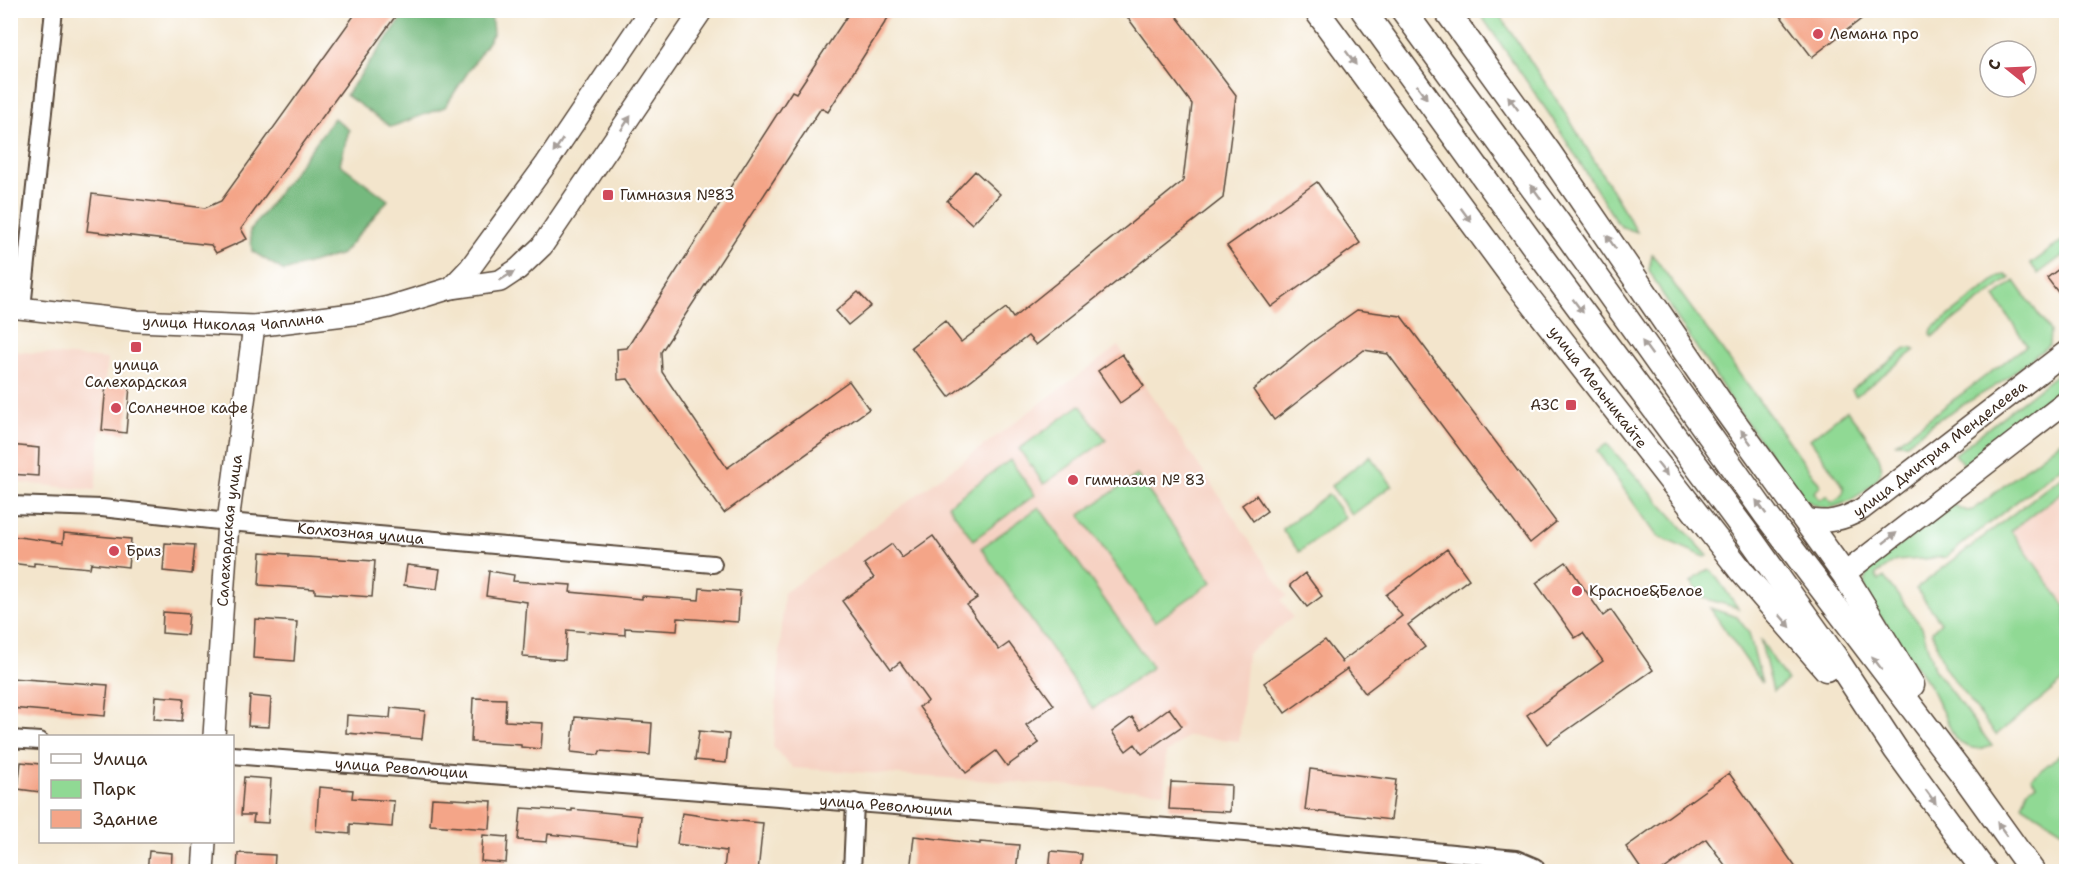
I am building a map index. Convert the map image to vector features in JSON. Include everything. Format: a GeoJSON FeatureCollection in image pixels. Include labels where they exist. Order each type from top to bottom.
{"type":"FeatureCollection","features":[{"type":"Feature","properties":{"kind":"main road","name":"улица Мельникайте"},"geometry":{"type":"LineString","coordinates":[[1316,10],[1516,282],[1742,572],[1896,750]]}},
{"type":"Feature","properties":{"kind":"main road","name":"улица Мельникайте"},"geometry":{"type":"LineString","coordinates":[[1363,10],[1543,259],[1745,531],[1835,657],[1896,750],[1985,872]]}},
{"type":"Feature","properties":{"kind":"main road"},"geometry":{"type":"LineString","coordinates":[[1403,10],[1570,239],[1766,515],[1964,776],[2033,872]]}},
{"type":"Feature","properties":{"kind":"main road"},"geometry":{"type":"LineString","coordinates":[[1446,10],[1548,151],[1725,408],[1844,574],[1917,692],[1964,776]]}},
{"type":"Feature","properties":{"kind":"street"},"geometry":{"type":"LineString","coordinates":[[16,307],[54,10]]}},
{"type":"Feature","properties":{"kind":"street"},"geometry":{"type":"LineString","coordinates":[[451,288],[470,267],[546,164],[650,10]]}},
{"type":"Feature","properties":{"kind":"street","name":"улица Николая Чаплина"},"geometry":{"type":"LineString","coordinates":[[16,307],[136,321],[254,326],[362,313],[451,288],[500,281],[518,269],[542,246],[702,10]]}},
{"type":"Feature","properties":{"kind":"street","name":"Салехардская улица"},"geometry":{"type":"LineString","coordinates":[[214,735],[228,522],[254,326]]}},
{"type":"Feature","properties":{"kind":"street","name":"улица Дмитрия Менделеева"},"geometry":{"type":"LineString","coordinates":[[1805,519],[1824,522],[1856,513],[2067,352]]}},
{"type":"Feature","properties":{"kind":"street"},"geometry":{"type":"LineString","coordinates":[[1844,574],[2067,402]]}},
{"type":"Feature","properties":{"kind":"street","name":"Колхозная улица"},"geometry":{"type":"LineString","coordinates":[[10,505],[102,508],[228,522],[713,564]]}},
{"type":"Feature","properties":{"kind":"street"},"geometry":{"type":"LineString","coordinates":[[10,739],[39,741]]}},
{"type":"Feature","properties":{"kind":"street","name":"улица Революции"},"geometry":{"type":"LineString","coordinates":[[234,755],[1233,832],[1516,859],[1535,867]]}},
{"type":"Feature","properties":{"kind":"street"},"geometry":{"type":"LineString","coordinates":[[852,872],[855,802]]}},
{"type":"Feature","properties":{"kind":"street"},"geometry":{"type":"LineString","coordinates":[[203,872],[206,843]]}},
{"type":"Feature","properties":{"kind":"shaded area","name":"гимназия № 83"},"geometry":{"type":"Polygon","coordinates":[[[1118,346],[1287,596],[1281,600],[1293,617],[1247,654],[1239,741],[1188,736],[1166,753],[1164,792],[793,768],[773,747],[784,593],[1118,346]]]}},
{"type":"Feature","properties":{"kind":"shaded area"},"geometry":{"type":"Polygon","coordinates":[[[10,351],[107,359],[95,490],[11,482],[10,351]]]}},
{"type":"Feature","properties":{"kind":"shaded area"},"geometry":{"type":"Polygon","coordinates":[[[2066,476],[2066,629],[1995,532],[2066,476]]]}},
{"type":"Feature","properties":{"kind":"green space"},"geometry":{"type":"Polygon","coordinates":[[[407,11],[491,11],[493,34],[445,107],[391,127],[346,95],[407,11]]]}},
{"type":"Feature","properties":{"kind":"green space"},"geometry":{"type":"Polygon","coordinates":[[[1478,11],[1497,11],[1568,117],[1637,232],[1622,227],[1616,221],[1552,118],[1478,11]]]}},
{"type":"Feature","properties":{"kind":"green space"},"geometry":{"type":"Polygon","coordinates":[[[334,118],[349,130],[340,164],[388,200],[342,254],[284,271],[252,251],[250,231],[334,118]]]}},
{"type":"Feature","properties":{"kind":"green space"},"geometry":{"type":"Polygon","coordinates":[[[2066,238],[2066,253],[2038,274],[2031,264],[2066,238]]]}},
{"type":"Feature","properties":{"kind":"green space"},"geometry":{"type":"Polygon","coordinates":[[[1652,254],[1821,486],[1814,492],[1820,500],[1827,495],[1831,502],[1836,500],[1842,495],[1844,487],[1810,439],[1847,410],[1872,444],[1881,465],[1880,472],[1869,487],[1843,504],[1827,508],[1811,503],[1798,494],[1735,406],[1671,309],[1649,270],[1652,254]]]}},
{"type":"Feature","properties":{"kind":"green space"},"geometry":{"type":"Polygon","coordinates":[[[2005,275],[2010,278],[1932,337],[1932,329],[2000,276],[2005,275]]]}},
{"type":"Feature","properties":{"kind":"green space"},"geometry":{"type":"Polygon","coordinates":[[[2015,281],[2050,331],[2049,345],[1999,384],[1935,421],[1907,443],[1896,443],[2027,345],[1995,297],[2015,281]]]}},
{"type":"Feature","properties":{"kind":"green space"},"geometry":{"type":"Polygon","coordinates":[[[1906,349],[1915,350],[1856,396],[1852,390],[1906,349]]]}},
{"type":"Feature","properties":{"kind":"green space"},"geometry":{"type":"Polygon","coordinates":[[[2066,367],[2066,388],[1965,467],[1955,454],[2066,367]]]}},
{"type":"Feature","properties":{"kind":"green space"},"geometry":{"type":"Polygon","coordinates":[[[1080,405],[1106,440],[1044,484],[1019,449],[1080,405]]]}},
{"type":"Feature","properties":{"kind":"green space"},"geometry":{"type":"Polygon","coordinates":[[[2066,437],[2066,463],[1946,557],[1896,561],[1875,575],[1879,581],[1884,577],[1922,627],[1934,669],[1992,746],[1977,749],[1968,747],[1955,738],[1930,686],[1871,603],[1864,585],[1869,570],[1877,562],[1953,505],[1967,511],[1973,510],[2066,437]]]}},
{"type":"Feature","properties":{"kind":"green space"},"geometry":{"type":"Polygon","coordinates":[[[1607,444],[1708,556],[1705,557],[1657,536],[1597,451],[1607,444]]]}},
{"type":"Feature","properties":{"kind":"green space"},"geometry":{"type":"Polygon","coordinates":[[[1370,456],[1392,485],[1352,515],[1331,486],[1370,456]]]}},
{"type":"Feature","properties":{"kind":"green space"},"geometry":{"type":"Polygon","coordinates":[[[1010,460],[1035,495],[973,540],[948,505],[1010,460]]]}},
{"type":"Feature","properties":{"kind":"green space"},"geometry":{"type":"Polygon","coordinates":[[[2066,473],[2066,489],[2011,531],[2066,607],[2066,679],[1996,735],[1944,667],[1932,631],[1941,622],[1916,589],[2066,473]]]}},
{"type":"Feature","properties":{"kind":"green space"},"geometry":{"type":"Polygon","coordinates":[[[1137,475],[1212,582],[1155,622],[1080,515],[1137,475]]]}},
{"type":"Feature","properties":{"kind":"green space"},"geometry":{"type":"Polygon","coordinates":[[[1328,494],[1345,517],[1299,552],[1282,529],[1328,494]]]}},
{"type":"Feature","properties":{"kind":"green space"},"geometry":{"type":"Polygon","coordinates":[[[1039,507],[1152,667],[1093,709],[981,548],[1039,507]]]}},
{"type":"Feature","properties":{"kind":"green space"},"geometry":{"type":"Polygon","coordinates":[[[1709,569],[1738,608],[1703,598],[1691,582],[1709,569]]]}},
{"type":"Feature","properties":{"kind":"green space"},"geometry":{"type":"Polygon","coordinates":[[[1710,608],[1737,617],[1749,633],[1762,683],[1710,608]]]}},
{"type":"Feature","properties":{"kind":"green space"},"geometry":{"type":"Polygon","coordinates":[[[1760,639],[1787,681],[1773,691],[1760,639]]]}},
{"type":"Feature","properties":{"kind":"green space"},"geometry":{"type":"Polygon","coordinates":[[[2066,750],[2066,833],[2022,805],[2028,790],[2036,784],[2031,778],[2066,750]]]}},
{"type":"Feature","properties":{"kind":"building"},"geometry":{"type":"Polygon","coordinates":[[[358,10],[400,10],[241,229],[247,239],[216,253],[211,245],[87,231],[92,194],[205,208],[221,201],[358,10]]]}},
{"type":"Feature","properties":{"kind":"building"},"geometry":{"type":"Polygon","coordinates":[[[851,10],[893,10],[828,112],[821,108],[661,352],[662,372],[727,468],[849,381],[869,409],[724,513],[628,379],[618,380],[617,349],[627,348],[792,91],[796,93],[851,10]]]}},
{"type":"Feature","properties":{"kind":"building"},"geometry":{"type":"Polygon","coordinates":[[[1122,10],[1172,10],[1236,95],[1223,198],[1036,345],[1028,336],[949,397],[911,347],[945,321],[961,342],[1006,308],[1013,318],[1183,181],[1192,104],[1122,10]]]}},
{"type":"Feature","properties":{"kind":"building","name":"Лемана про"},"geometry":{"type":"Polygon","coordinates":[[[1776,10],[1873,10],[1812,57],[1776,10]]]}},
{"type":"Feature","properties":{"kind":"building"},"geometry":{"type":"Polygon","coordinates":[[[975,171],[1000,194],[972,224],[947,201],[975,171]]]}},
{"type":"Feature","properties":{"kind":"building"},"geometry":{"type":"Polygon","coordinates":[[[1317,182],[1360,243],[1271,307],[1227,246],[1317,182]]]}},
{"type":"Feature","properties":{"kind":"building"},"geometry":{"type":"Polygon","coordinates":[[[2067,263],[2067,304],[2047,278],[2067,263]]]}},
{"type":"Feature","properties":{"kind":"building"},"geometry":{"type":"Polygon","coordinates":[[[858,292],[871,306],[848,325],[836,311],[858,292]]]}},
{"type":"Feature","properties":{"kind":"building"},"geometry":{"type":"Polygon","coordinates":[[[1357,310],[1401,316],[1556,522],[1530,543],[1388,354],[1364,350],[1274,420],[1253,390],[1309,344],[1357,310]]]}},
{"type":"Feature","properties":{"kind":"building"},"geometry":{"type":"Polygon","coordinates":[[[1122,354],[1144,386],[1120,403],[1098,371],[1122,354]]]}},
{"type":"Feature","properties":{"kind":"building","name":"Солнечное кафе"},"geometry":{"type":"Polygon","coordinates":[[[106,384],[130,386],[126,433],[102,430],[106,384]]]}},
{"type":"Feature","properties":{"kind":"building"},"geometry":{"type":"Polygon","coordinates":[[[10,445],[39,448],[38,476],[10,474],[10,445]]]}},
{"type":"Feature","properties":{"kind":"building"},"geometry":{"type":"Polygon","coordinates":[[[1256,495],[1267,511],[1253,521],[1242,505],[1256,495]]]}},
{"type":"Feature","properties":{"kind":"building"},"geometry":{"type":"Polygon","coordinates":[[[64,533],[131,539],[128,567],[91,563],[90,568],[10,563],[12,536],[63,543],[64,533]]]}},
{"type":"Feature","properties":{"kind":"building"},"geometry":{"type":"Polygon","coordinates":[[[933,536],[977,598],[967,605],[999,650],[1009,643],[1054,705],[1026,725],[1039,743],[1007,766],[996,751],[966,773],[919,707],[928,701],[900,662],[891,669],[842,601],[874,578],[864,564],[892,544],[902,558],[933,536]]]}},
{"type":"Feature","properties":{"kind":"building"},"geometry":{"type":"Polygon","coordinates":[[[165,543],[195,545],[192,574],[163,571],[165,543]]]}},
{"type":"Feature","properties":{"kind":"building"},"geometry":{"type":"Polygon","coordinates":[[[1447,549],[1469,579],[1408,625],[1425,647],[1365,693],[1347,669],[1285,713],[1264,683],[1325,640],[1342,661],[1402,616],[1386,595],[1447,549]]]}},
{"type":"Feature","properties":{"kind":"building"},"geometry":{"type":"Polygon","coordinates":[[[261,552],[375,561],[372,597],[315,593],[315,589],[259,585],[261,552]]]}},
{"type":"Feature","properties":{"kind":"building"},"geometry":{"type":"Polygon","coordinates":[[[1566,562],[1603,616],[1611,610],[1653,670],[1547,744],[1527,715],[1603,661],[1583,633],[1575,638],[1536,583],[1566,562]]]}},
{"type":"Feature","properties":{"kind":"building"},"geometry":{"type":"Polygon","coordinates":[[[407,565],[440,569],[437,589],[404,585],[407,565]]]}},
{"type":"Feature","properties":{"kind":"building"},"geometry":{"type":"Polygon","coordinates":[[[489,571],[514,575],[513,581],[571,585],[570,592],[642,599],[642,596],[699,600],[700,588],[740,591],[738,622],[678,618],[677,631],[625,628],[625,635],[567,630],[565,660],[523,657],[527,602],[486,596],[489,571]]]}},
{"type":"Feature","properties":{"kind":"building"},"geometry":{"type":"Polygon","coordinates":[[[1305,573],[1322,596],[1307,607],[1290,585],[1305,573]]]}},
{"type":"Feature","properties":{"kind":"building"},"geometry":{"type":"Polygon","coordinates":[[[163,612],[189,614],[187,635],[162,633],[163,612]]]}},
{"type":"Feature","properties":{"kind":"building"},"geometry":{"type":"Polygon","coordinates":[[[255,619],[297,622],[294,661],[253,658],[255,619]]]}},
{"type":"Feature","properties":{"kind":"building"},"geometry":{"type":"Polygon","coordinates":[[[10,678],[108,685],[105,716],[10,708],[10,678]]]}},
{"type":"Feature","properties":{"kind":"building"},"geometry":{"type":"Polygon","coordinates":[[[156,696],[184,698],[182,721],[154,719],[156,696]]]}},
{"type":"Feature","properties":{"kind":"building"},"geometry":{"type":"Polygon","coordinates":[[[250,696],[271,698],[269,727],[248,726],[250,696]]]}},
{"type":"Feature","properties":{"kind":"building"},"geometry":{"type":"Polygon","coordinates":[[[473,698],[506,699],[505,721],[543,723],[541,749],[521,747],[521,745],[471,742],[473,698]]]}},
{"type":"Feature","properties":{"kind":"building"},"geometry":{"type":"Polygon","coordinates":[[[391,708],[425,711],[422,739],[346,733],[347,715],[390,718],[391,708]]]}},
{"type":"Feature","properties":{"kind":"building"},"geometry":{"type":"Polygon","coordinates":[[[1169,708],[1182,726],[1142,754],[1135,744],[1126,751],[1112,732],[1132,717],[1141,729],[1169,708]]]}},
{"type":"Feature","properties":{"kind":"building"},"geometry":{"type":"Polygon","coordinates":[[[575,717],[652,723],[650,755],[600,751],[599,755],[571,752],[575,717]]]}},
{"type":"Feature","properties":{"kind":"building"},"geometry":{"type":"Polygon","coordinates":[[[699,731],[729,734],[726,763],[695,760],[699,731]]]}},
{"type":"Feature","properties":{"kind":"building"},"geometry":{"type":"Polygon","coordinates":[[[21,762],[39,764],[39,792],[18,789],[21,762]]]}},
{"type":"Feature","properties":{"kind":"building"},"geometry":{"type":"Polygon","coordinates":[[[1310,769],[1396,780],[1391,820],[1305,810],[1310,769]]]}},
{"type":"Feature","properties":{"kind":"building"},"geometry":{"type":"Polygon","coordinates":[[[1729,773],[1799,872],[1730,872],[1706,839],[1660,872],[1643,872],[1626,847],[1729,773]]]}},
{"type":"Feature","properties":{"kind":"building"},"geometry":{"type":"Polygon","coordinates":[[[244,777],[271,779],[268,823],[253,822],[254,815],[241,815],[244,777]]]}},
{"type":"Feature","properties":{"kind":"building"},"geometry":{"type":"Polygon","coordinates":[[[1171,782],[1231,785],[1230,812],[1169,809],[1171,782]]]}},
{"type":"Feature","properties":{"kind":"building"},"geometry":{"type":"Polygon","coordinates":[[[319,787],[353,790],[352,798],[394,801],[392,827],[350,824],[350,834],[316,831],[319,787]]]}},
{"type":"Feature","properties":{"kind":"building"},"geometry":{"type":"Polygon","coordinates":[[[432,798],[492,801],[490,829],[430,825],[432,798]]]}},
{"type":"Feature","properties":{"kind":"building"},"geometry":{"type":"Polygon","coordinates":[[[521,808],[572,811],[572,809],[641,816],[638,844],[548,834],[547,842],[518,840],[521,808]]]}},
{"type":"Feature","properties":{"kind":"building"},"geometry":{"type":"Polygon","coordinates":[[[682,813],[763,823],[758,872],[724,869],[726,851],[677,844],[682,813]]]}},
{"type":"Feature","properties":{"kind":"building"},"geometry":{"type":"Polygon","coordinates":[[[483,835],[508,837],[506,863],[481,861],[483,835]]]}},
{"type":"Feature","properties":{"kind":"building"},"geometry":{"type":"Polygon","coordinates":[[[914,836],[980,844],[980,842],[1019,845],[1016,872],[910,872],[914,836]]]}},
{"type":"Feature","properties":{"kind":"building"},"geometry":{"type":"Polygon","coordinates":[[[149,851],[172,853],[171,872],[147,872],[149,851]]]}},
{"type":"Feature","properties":{"kind":"building"},"geometry":{"type":"Polygon","coordinates":[[[1051,851],[1082,854],[1080,872],[1049,872],[1051,851]]]}},
{"type":"Feature","properties":{"kind":"building"},"geometry":{"type":"Polygon","coordinates":[[[238,853],[275,855],[274,872],[237,872],[238,853]]]}},
{"type":"Feature","properties":{"kind":"place","name":"Лемана про"},"geometry":{"type":"Point","coordinates":[1818,34]}},
{"type":"Feature","properties":{"kind":"place","name":"Гимназия №83"},"geometry":{"type":"Point","coordinates":[608,195]}},
{"type":"Feature","properties":{"kind":"place","name":"улица Салехардская"},"geometry":{"type":"Point","coordinates":[136,347]}},
{"type":"Feature","properties":{"kind":"place","name":"АЗС"},"geometry":{"type":"Point","coordinates":[1571,405]}},
{"type":"Feature","properties":{"kind":"place","name":"Солнечное кафе"},"geometry":{"type":"Point","coordinates":[116,408]}},
{"type":"Feature","properties":{"kind":"place","name":"гимназия № 83"},"geometry":{"type":"Point","coordinates":[1073,480]}},
{"type":"Feature","properties":{"kind":"place","name":"Бриз"},"geometry":{"type":"Point","coordinates":[114,551]}},
{"type":"Feature","properties":{"kind":"place","name":"Красное&Белое"},"geometry":{"type":"Point","coordinates":[1577,591]}}]}
